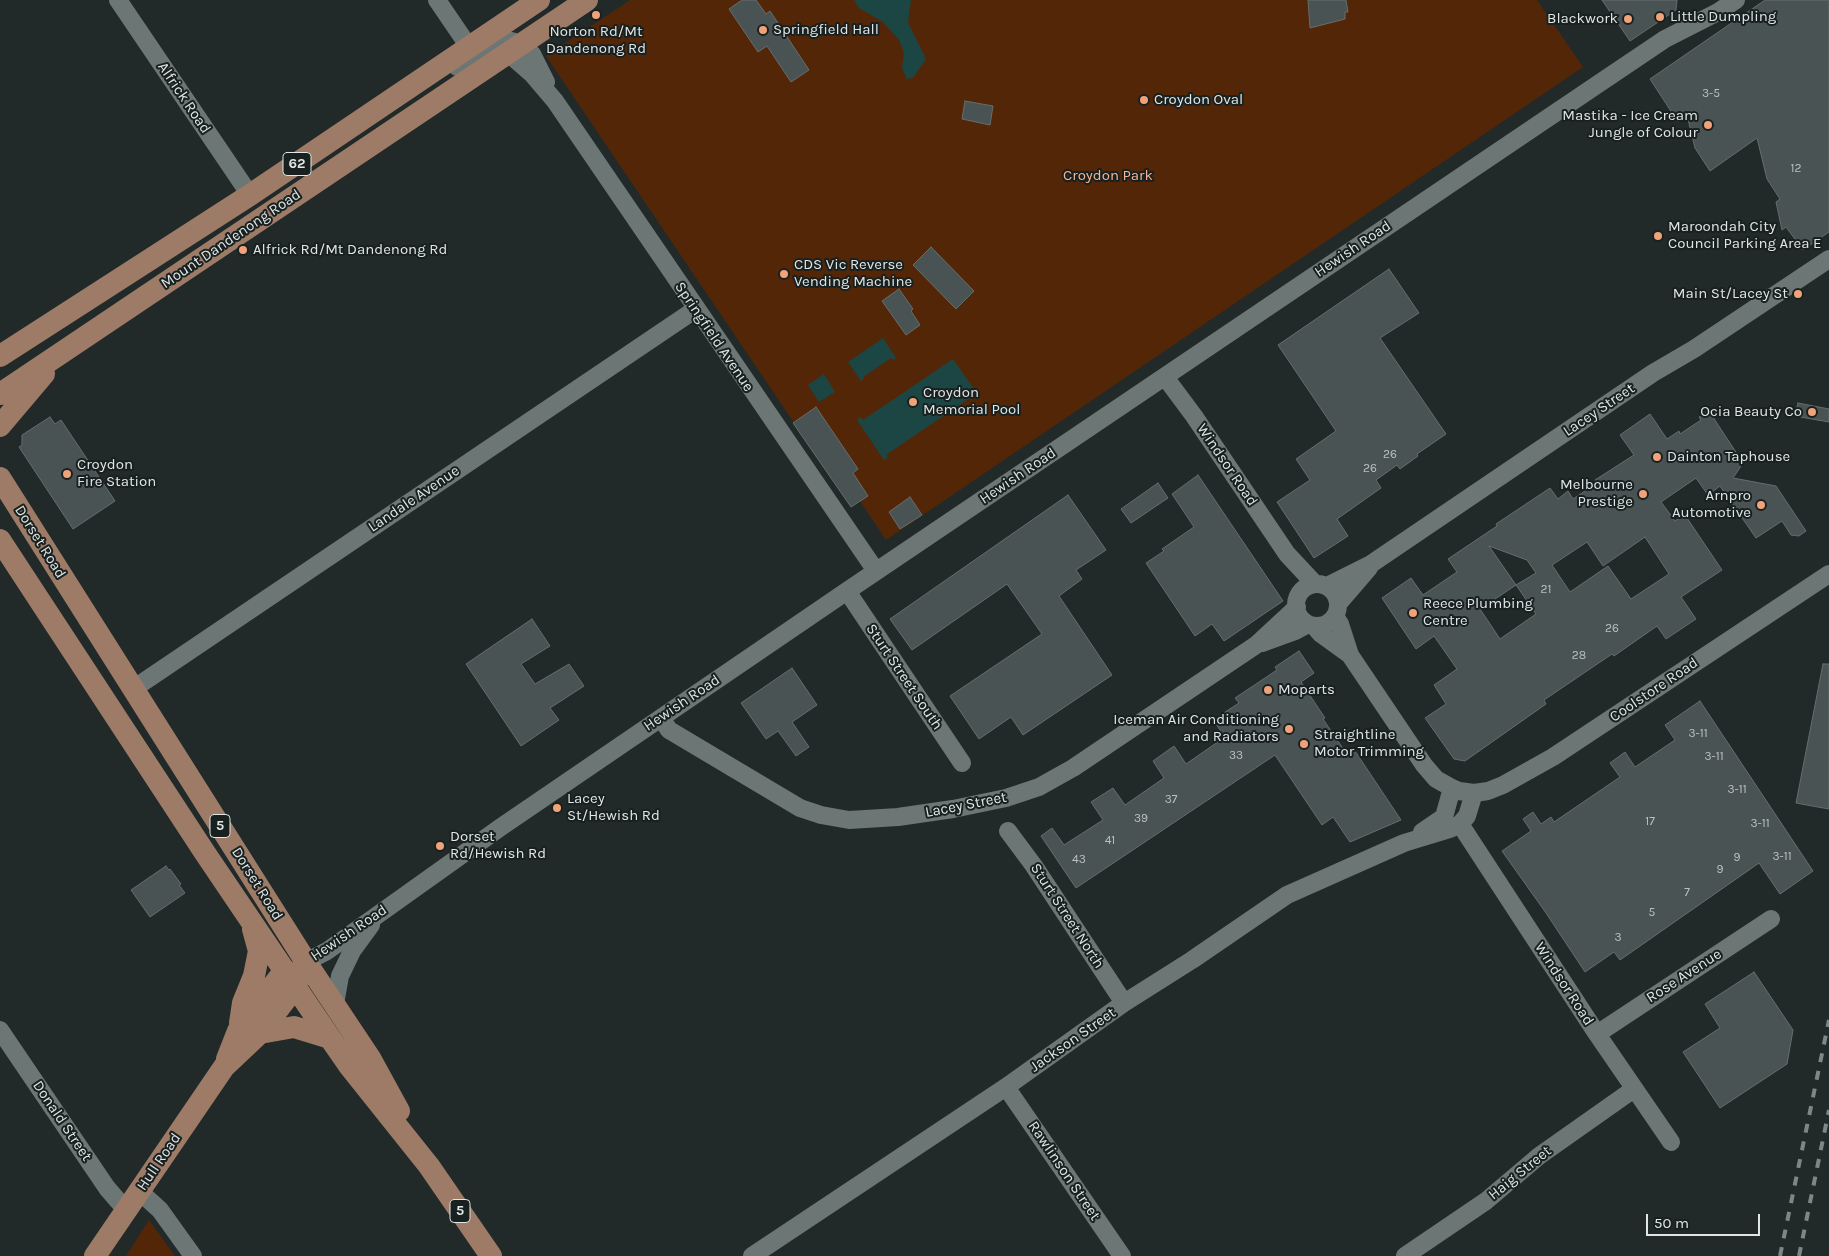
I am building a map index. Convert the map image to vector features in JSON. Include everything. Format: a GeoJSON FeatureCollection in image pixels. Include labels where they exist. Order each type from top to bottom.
{"type":"FeatureCollection","features":[{"type":"Feature","properties":{"kind":"main road","name":"Mount Dandenong Road"},"geometry":{"type":"LineString","coordinates":[[0,356],[250,195],[539,0]]}},
{"type":"Feature","properties":{"kind":"main road","name":"Mount Dandenong Road"},"geometry":{"type":"LineString","coordinates":[[0,394],[587,0]]}},
{"type":"Feature","properties":{"kind":"main road"},"geometry":{"type":"LineString","coordinates":[[250,195],[264,217]]}},
{"type":"Feature","properties":{"kind":"main road"},"geometry":{"type":"LineString","coordinates":[[0,426],[59,356]]}},
{"type":"Feature","properties":{"kind":"main road","name":"Dorset Road"},"geometry":{"type":"LineString","coordinates":[[0,478],[306,962],[370,1058],[430,1166]]}},
{"type":"Feature","properties":{"kind":"main road","name":"Dorset Road"},"geometry":{"type":"LineString","coordinates":[[0,540],[250,921],[330,1038],[350,1067],[430,1166],[491,1256]]}},
{"type":"Feature","properties":{"kind":"main road"},"geometry":{"type":"LineString","coordinates":[[250,921],[259,951],[254,976],[243,1004],[249,1032],[294,1027],[330,1038]]}},
{"type":"Feature","properties":{"kind":"main road"},"geometry":{"type":"LineString","coordinates":[[290,978],[306,962]]}},
{"type":"Feature","properties":{"kind":"main road","name":"Hull Road"},"geometry":{"type":"LineString","coordinates":[[95,1256],[224,1067],[290,978]]}},
{"type":"Feature","properties":{"kind":"street","name":"Alfrick Road"},"geometry":{"type":"LineString","coordinates":[[118,0],[250,195]]}},
{"type":"Feature","properties":{"kind":"street"},"geometry":{"type":"LineString","coordinates":[[436,0],[469,47]]}},
{"type":"Feature","properties":{"kind":"street","name":"Hewish Road"},"geometry":{"type":"LineString","coordinates":[[306,962],[327,951],[384,909],[847,591],[1665,39],[1718,12],[1736,0]]}},
{"type":"Feature","properties":{"kind":"street"},"geometry":{"type":"LineString","coordinates":[[394,98],[462,64],[503,40],[515,49]]}},
{"type":"Feature","properties":{"kind":"street","name":"Springfield Avenue"},"geometry":{"type":"LineString","coordinates":[[515,49],[532,54],[555,101],[876,572]]}},
{"type":"Feature","properties":{"kind":"street","name":"Lacey Street"},"geometry":{"type":"LineString","coordinates":[[1321,585],[1371,564],[1654,373],[1694,349],[1829,259]]}},
{"type":"Feature","properties":{"kind":"street","name":"Landale Avenue"},"geometry":{"type":"LineString","coordinates":[[133,690],[696,309]]}},
{"type":"Feature","properties":{"kind":"street","name":"Windsor Road"},"geometry":{"type":"LineString","coordinates":[[1165,377],[1194,416],[1287,554],[1321,585]]}},
{"type":"Feature","properties":{"kind":"street","name":"Windsor Road"},"geometry":{"type":"LineString","coordinates":[[1287,554],[1297,602]]}},
{"type":"Feature","properties":{"kind":"street","name":"Lacey Street"},"geometry":{"type":"LineString","coordinates":[[1337,610],[1371,564]]}},
{"type":"Feature","properties":{"kind":"street","name":"Coolstore Road"},"geometry":{"type":"LineString","coordinates":[[1474,793],[1488,791],[1503,785],[1553,757],[1829,574]]}},
{"type":"Feature","properties":{"kind":"street"},"geometry":{"type":"LineString","coordinates":[[1350,655],[1302,620],[1297,602],[1304,588],[1321,585],[1335,594],[1340,624],[1350,655],[1436,779],[1459,791],[1474,793],[1467,816],[1460,824],[1450,829],[1404,843]]}},
{"type":"Feature","properties":{"kind":"street","name":"Sturt Street South"},"geometry":{"type":"LineString","coordinates":[[847,591],[962,763]]}},
{"type":"Feature","properties":{"kind":"street","name":"Lacey Street"},"geometry":{"type":"LineString","coordinates":[[661,718],[669,730],[800,808],[821,816],[849,820],[898,817],[953,809],[1006,798],[1039,787],[1073,768],[1256,645],[1297,602]]}},
{"type":"Feature","properties":{"kind":"street"},"geometry":{"type":"LineString","coordinates":[[1311,625],[1326,624],[1337,610]]}},
{"type":"Feature","properties":{"kind":"street","name":"Lacey Street"},"geometry":{"type":"LineString","coordinates":[[1256,645],[1311,625]]}},
{"type":"Feature","properties":{"kind":"street"},"geometry":{"type":"LineString","coordinates":[[1404,843],[1444,817],[1452,788]]}},
{"type":"Feature","properties":{"kind":"street","name":"Windsor Road"},"geometry":{"type":"LineString","coordinates":[[1460,824],[1597,1034],[1671,1142]]}},
{"type":"Feature","properties":{"kind":"street","name":"Sturt Street North"},"geometry":{"type":"LineString","coordinates":[[1008,830],[1040,874],[1124,1003]]}},
{"type":"Feature","properties":{"kind":"street","name":"Jackson Street"},"geometry":{"type":"LineString","coordinates":[[752,1256],[1006,1086],[1124,1003],[1192,960],[1287,895],[1404,843]]}},
{"type":"Feature","properties":{"kind":"street"},"geometry":{"type":"LineString","coordinates":[[335,1004],[340,976],[352,951],[384,909]]}},
{"type":"Feature","properties":{"kind":"street","name":"Rose Avenue"},"geometry":{"type":"LineString","coordinates":[[1597,1034],[1771,919]]}},
{"type":"Feature","properties":{"kind":"street","name":"Donald Street"},"geometry":{"type":"LineString","coordinates":[[0,1030],[107,1188],[126,1210]]}},
{"type":"Feature","properties":{"kind":"street","name":"Rawlinson Street"},"geometry":{"type":"LineString","coordinates":[[1006,1086],[1122,1256]]}},
{"type":"Feature","properties":{"kind":"street","name":"Haig Street"},"geometry":{"type":"LineString","coordinates":[[1405,1256],[1486,1201],[1539,1156],[1634,1089]]}},
{"type":"Feature","properties":{"kind":"street"},"geometry":{"type":"LineString","coordinates":[[139,1191],[160,1210],[193,1256]]}},
{"type":"Feature","properties":{"kind":"green space","name":"Croydon Park"},"geometry":{"type":"Polygon","coordinates":[[[630,0],[1537,0],[1583,67],[886,540],[860,501],[851,507],[546,56],[630,0]]]}},
{"type":"Feature","properties":{"kind":"green space"},"geometry":{"type":"Polygon","coordinates":[[[149,1220],[175,1256],[126,1256],[149,1220]]]}},
{"type":"Feature","properties":{"kind":"water"},"geometry":{"type":"Polygon","coordinates":[[[854,0],[911,0],[908,23],[926,59],[913,78],[907,79],[902,68],[904,53],[899,40],[883,22],[859,8],[854,0]]]}},
{"type":"Feature","properties":{"kind":"water"},"geometry":{"type":"Polygon","coordinates":[[[883,338],[896,358],[893,360],[891,358],[863,377],[864,379],[861,381],[848,362],[883,338]]]}},
{"type":"Feature","properties":{"kind":"water"},"geometry":{"type":"Polygon","coordinates":[[[953,359],[977,393],[886,455],[888,458],[884,460],[857,420],[860,417],[863,420],[953,359]]]}},
{"type":"Feature","properties":{"kind":"water"},"geometry":{"type":"Polygon","coordinates":[[[824,374],[835,392],[819,402],[808,385],[824,374]]]}},
{"type":"Feature","properties":{"kind":"building","name":"Springfield Hall"},"geometry":{"type":"Polygon","coordinates":[[[742,0],[756,0],[766,14],[770,11],[809,70],[791,82],[767,46],[758,52],[729,9],[742,0]]]}},
{"type":"Feature","properties":{"kind":"building"},"geometry":{"type":"Polygon","coordinates":[[[1308,0],[1346,0],[1348,12],[1345,12],[1345,19],[1310,28],[1308,0]]]}},
{"type":"Feature","properties":{"kind":"building"},"geometry":{"type":"Polygon","coordinates":[[[1602,0],[1677,0],[1676,10],[1630,41],[1602,0]]]}},
{"type":"Feature","properties":{"kind":"building"},"geometry":{"type":"Polygon","coordinates":[[[1765,0],[1829,0],[1829,232],[1803,250],[1786,227],[1782,230],[1776,202],[1780,199],[1767,179],[1757,138],[1710,171],[1695,148],[1687,115],[1678,122],[1650,79],[1765,0]]]}},
{"type":"Feature","properties":{"kind":"building"},"geometry":{"type":"Polygon","coordinates":[[[965,101],[993,106],[990,125],[962,119],[965,101]]]}},
{"type":"Feature","properties":{"kind":"building"},"geometry":{"type":"Polygon","coordinates":[[[931,247],[974,291],[956,309],[913,265],[931,247]]]}},
{"type":"Feature","properties":{"kind":"building"},"geometry":{"type":"Polygon","coordinates":[[[1389,269],[1419,313],[1380,338],[1446,434],[1417,454],[1418,456],[1400,469],[1397,465],[1376,480],[1381,488],[1337,519],[1348,536],[1314,558],[1277,502],[1310,480],[1296,459],[1336,431],[1278,345],[1389,269]]]}},
{"type":"Feature","properties":{"kind":"building"},"geometry":{"type":"Polygon","coordinates":[[[899,289],[913,309],[911,311],[920,325],[906,335],[882,301],[899,289]]]}},
{"type":"Feature","properties":{"kind":"building","name":"Ocia Beauty Co"},"geometry":{"type":"Polygon","coordinates":[[[1798,403],[1829,409],[1829,422],[1795,416],[1798,403]]]}},
{"type":"Feature","properties":{"kind":"building"},"geometry":{"type":"Polygon","coordinates":[[[816,407],[858,469],[853,473],[868,496],[851,507],[793,423],[816,407]]]}},
{"type":"Feature","properties":{"kind":"building"},"geometry":{"type":"Polygon","coordinates":[[[1709,411],[1743,463],[1733,478],[1776,486],[1806,531],[1799,536],[1791,535],[1782,521],[1756,538],[1720,486],[1708,495],[1696,478],[1661,502],[1675,521],[1685,515],[1722,570],[1681,597],[1696,619],[1666,639],[1657,626],[1614,656],[1612,654],[1544,700],[1546,704],[1465,761],[1454,759],[1425,718],[1446,704],[1434,685],[1457,669],[1434,636],[1416,649],[1382,598],[1411,578],[1423,595],[1457,572],[1448,559],[1550,488],[1558,499],[1568,491],[1573,499],[1597,483],[1595,480],[1634,455],[1620,435],[1650,414],[1667,439],[1679,431],[1680,434],[1701,420],[1699,417],[1709,411]],[[1645,537],[1603,566],[1587,542],[1552,565],[1570,592],[1608,566],[1631,599],[1669,574],[1645,537]],[[1489,546],[1516,585],[1536,573],[1527,560],[1489,546]],[[1516,585],[1480,609],[1500,639],[1536,614],[1516,585]]]}},
{"type":"Feature","properties":{"kind":"building","name":"Croydon Fire Station"},"geometry":{"type":"Polygon","coordinates":[[[50,417],[55,424],[61,420],[115,501],[73,529],[19,447],[22,445],[22,435],[50,417]]]}},
{"type":"Feature","properties":{"kind":"building"},"geometry":{"type":"Polygon","coordinates":[[[1198,475],[1283,601],[1224,641],[1212,624],[1195,636],[1146,563],[1164,551],[1162,549],[1194,527],[1172,494],[1198,475]]]}},
{"type":"Feature","properties":{"kind":"building"},"geometry":{"type":"Polygon","coordinates":[[[1158,483],[1168,498],[1131,523],[1121,509],[1158,483]]]}},
{"type":"Feature","properties":{"kind":"building"},"geometry":{"type":"Polygon","coordinates":[[[1068,495],[1106,550],[1076,570],[1082,579],[1059,596],[1112,675],[1023,735],[1011,717],[979,739],[950,696],[1042,634],[1007,584],[912,650],[890,619],[1068,495]]]}},
{"type":"Feature","properties":{"kind":"building"},"geometry":{"type":"Polygon","coordinates":[[[910,497],[922,515],[900,529],[889,512],[910,497]]]}},
{"type":"Feature","properties":{"kind":"building"},"geometry":{"type":"Polygon","coordinates":[[[532,619],[550,646],[521,664],[535,684],[569,664],[584,686],[550,708],[559,720],[521,746],[466,664],[532,619]]]}},
{"type":"Feature","properties":{"kind":"building"},"geometry":{"type":"Polygon","coordinates":[[[1299,651],[1314,673],[1301,682],[1325,718],[1323,719],[1346,753],[1353,748],[1401,820],[1350,842],[1333,817],[1322,825],[1275,755],[1076,888],[1041,836],[1052,828],[1064,845],[1103,820],[1091,802],[1113,788],[1125,805],[1164,778],[1153,761],[1174,746],[1186,764],[1225,737],[1213,720],[1239,703],[1235,698],[1277,670],[1275,667],[1299,651]]]}},
{"type":"Feature","properties":{"kind":"building"},"geometry":{"type":"Polygon","coordinates":[[[1823,664],[1829,664],[1829,809],[1796,803],[1823,664]]]}},
{"type":"Feature","properties":{"kind":"building"},"geometry":{"type":"Polygon","coordinates":[[[792,668],[817,705],[792,722],[809,747],[796,756],[778,731],[766,739],[741,703],[792,668]]]}},
{"type":"Feature","properties":{"kind":"building"},"geometry":{"type":"Polygon","coordinates":[[[1700,701],[1813,871],[1780,894],[1759,863],[1620,960],[1614,952],[1585,972],[1502,851],[1531,831],[1523,819],[1533,812],[1541,824],[1551,817],[1554,822],[1620,777],[1610,763],[1625,752],[1635,767],[1675,740],[1665,725],[1700,701]]]}},
{"type":"Feature","properties":{"kind":"building"},"geometry":{"type":"Polygon","coordinates":[[[166,866],[181,884],[179,885],[185,893],[150,917],[131,890],[166,866]]]}},
{"type":"Feature","properties":{"kind":"building"},"geometry":{"type":"Polygon","coordinates":[[[1754,972],[1793,1030],[1787,1064],[1720,1108],[1683,1052],[1720,1028],[1705,1004],[1754,972]]]}},
{"type":"Feature","properties":{"kind":"railway"},"geometry":{"type":"LineString","coordinates":[[1780,1256],[1829,1020]]}},
{"type":"Feature","properties":{"kind":"railway"},"geometry":{"type":"LineString","coordinates":[[1799,1256],[1829,1110]]}},
{"type":"Feature","properties":{"kind":"place","name":"Norton Rd/Mt Dandenong Rd"},"geometry":{"type":"Point","coordinates":[596,15]}},
{"type":"Feature","properties":{"kind":"place","name":"Little Dumpling"},"geometry":{"type":"Point","coordinates":[1660,17]}},
{"type":"Feature","properties":{"kind":"place","name":"Blackwork"},"geometry":{"type":"Point","coordinates":[1628,19]}},
{"type":"Feature","properties":{"kind":"place","name":"Springfield Hall"},"geometry":{"type":"Point","coordinates":[763,30]}},
{"type":"Feature","properties":{"kind":"place","name":"Croydon Oval"},"geometry":{"type":"Point","coordinates":[1144,100]}},
{"type":"Feature","properties":{"kind":"place","name":"Mastika - Ice Cream Jungle of Colour"},"geometry":{"type":"Point","coordinates":[1708,125]}},
{"type":"Feature","properties":{"kind":"place","name":"Maroondah City Council Parking Area E"},"geometry":{"type":"Point","coordinates":[1658,236]}},
{"type":"Feature","properties":{"kind":"place","name":"Alfrick Rd/Mt Dandenong Rd"},"geometry":{"type":"Point","coordinates":[243,250]}},
{"type":"Feature","properties":{"kind":"place","name":"CDS Vic Reverse Vending Machine"},"geometry":{"type":"Point","coordinates":[784,274]}},
{"type":"Feature","properties":{"kind":"place","name":"Main St/Lacey St"},"geometry":{"type":"Point","coordinates":[1798,294]}},
{"type":"Feature","properties":{"kind":"place","name":"Croydon Memorial Pool"},"geometry":{"type":"Point","coordinates":[913,402]}},
{"type":"Feature","properties":{"kind":"place","name":"Ocia Beauty Co"},"geometry":{"type":"Point","coordinates":[1812,412]}},
{"type":"Feature","properties":{"kind":"place","name":"Dainton Taphouse"},"geometry":{"type":"Point","coordinates":[1657,457]}},
{"type":"Feature","properties":{"kind":"place","name":"Croydon Fire Station"},"geometry":{"type":"Point","coordinates":[67,474]}},
{"type":"Feature","properties":{"kind":"place","name":"Melbourne Prestige"},"geometry":{"type":"Point","coordinates":[1643,494]}},
{"type":"Feature","properties":{"kind":"place","name":"Arnpro Automotive"},"geometry":{"type":"Point","coordinates":[1761,505]}},
{"type":"Feature","properties":{"kind":"place","name":"Reece Plumbing Centre"},"geometry":{"type":"Point","coordinates":[1413,613]}},
{"type":"Feature","properties":{"kind":"place","name":"Moparts"},"geometry":{"type":"Point","coordinates":[1268,690]}},
{"type":"Feature","properties":{"kind":"place","name":"Iceman Air Conditioning and Radiators"},"geometry":{"type":"Point","coordinates":[1289,729]}},
{"type":"Feature","properties":{"kind":"place","name":"Straightline Motor Trimming"},"geometry":{"type":"Point","coordinates":[1304,744]}},
{"type":"Feature","properties":{"kind":"place","name":"Lacey St/Hewish Rd"},"geometry":{"type":"Point","coordinates":[557,808]}},
{"type":"Feature","properties":{"kind":"place","name":"Dorset Rd/Hewish Rd"},"geometry":{"type":"Point","coordinates":[440,846]}}]}
